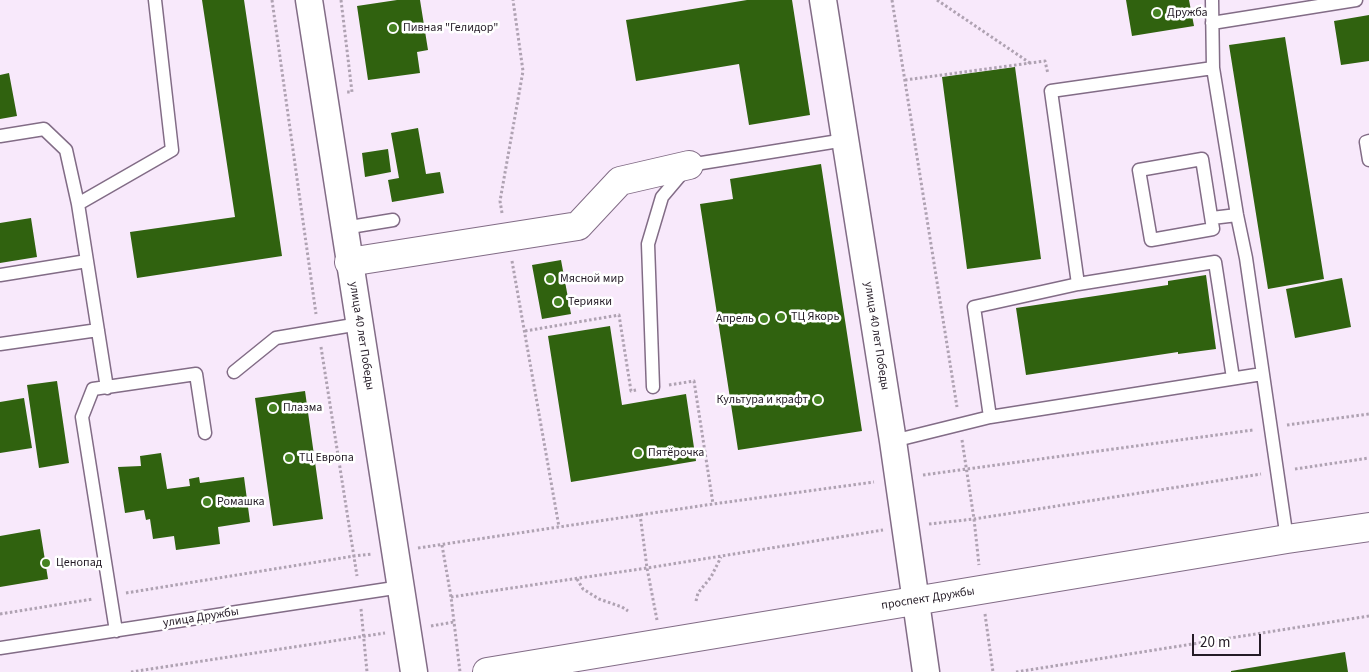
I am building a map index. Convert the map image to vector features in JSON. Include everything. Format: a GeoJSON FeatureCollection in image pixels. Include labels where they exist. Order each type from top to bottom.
{"type":"FeatureCollection","features":[{"type":"Feature","properties":{"kind":"street","name":"улица 40 лет Победы"},"geometry":{"type":"LineString","coordinates":[[309,0],[414,672]]}},
{"type":"Feature","properties":{"kind":"street","name":"улица 40 лет Победы"},"geometry":{"type":"LineString","coordinates":[[823,0],[893,441],[926,672]]}},
{"type":"Feature","properties":{"kind":"street"},"geometry":{"type":"LineString","coordinates":[[349,262],[578,226],[620,181],[689,165]]}},
{"type":"Feature","properties":{"kind":"street","name":"проспект Дружбы"},"geometry":{"type":"LineString","coordinates":[[486,672],[1369,527]]}},
{"type":"Feature","properties":{"kind":"lane"},"geometry":{"type":"LineString","coordinates":[[78,204],[172,150],[154,0]]}},
{"type":"Feature","properties":{"kind":"lane"},"geometry":{"type":"LineString","coordinates":[[1212,0],[1213,68],[1237,215],[1246,258],[1287,539]]}},
{"type":"Feature","properties":{"kind":"lane"},"geometry":{"type":"LineString","coordinates":[[1212,23],[1356,0]]}},
{"type":"Feature","properties":{"kind":"lane"},"geometry":{"type":"LineString","coordinates":[[1078,284],[1051,90],[1213,68]]}},
{"type":"Feature","properties":{"kind":"lane"},"geometry":{"type":"LineString","coordinates":[[0,136],[44,129],[66,150],[78,204],[107,388]]}},
{"type":"Feature","properties":{"kind":"lane"},"geometry":{"type":"LineString","coordinates":[[653,387],[648,244],[662,196],[689,165],[845,140]]}},
{"type":"Feature","properties":{"kind":"lane"},"geometry":{"type":"LineString","coordinates":[[1369,142],[1366,142],[1369,160]]}},
{"type":"Feature","properties":{"kind":"lane"},"geometry":{"type":"LineString","coordinates":[[1202,159],[1212,218],[1213,229],[1150,240],[1139,170],[1202,159]]}},
{"type":"Feature","properties":{"kind":"lane"},"geometry":{"type":"LineString","coordinates":[[1212,218],[1237,215]]}},
{"type":"Feature","properties":{"kind":"lane"},"geometry":{"type":"LineString","coordinates":[[344,228],[393,220]]}},
{"type":"Feature","properties":{"kind":"lane"},"geometry":{"type":"LineString","coordinates":[[0,275],[87,261]]}},
{"type":"Feature","properties":{"kind":"lane"},"geometry":{"type":"LineString","coordinates":[[990,417],[974,307],[1078,284],[1215,262],[1233,378]]}},
{"type":"Feature","properties":{"kind":"lane"},"geometry":{"type":"LineString","coordinates":[[234,372],[276,338],[359,324]]}},
{"type":"Feature","properties":{"kind":"lane"},"geometry":{"type":"LineString","coordinates":[[0,344],[98,330]]}},
{"type":"Feature","properties":{"kind":"lane"},"geometry":{"type":"LineString","coordinates":[[116,631],[82,417],[93,389],[196,374],[206,433]]}},
{"type":"Feature","properties":{"kind":"lane"},"geometry":{"type":"LineString","coordinates":[[893,441],[990,417],[1262,374]]}},
{"type":"Feature","properties":{"kind":"lane","name":"улица Дружбы"},"geometry":{"type":"LineString","coordinates":[[0,648],[401,587]]}},
{"type":"Feature","properties":{"kind":"path"},"geometry":{"type":"LineString","coordinates":[[514,0],[523,72],[500,201],[525,331],[558,526]]}},
{"type":"Feature","properties":{"kind":"path"},"geometry":{"type":"LineString","coordinates":[[892,0],[974,518],[993,672]]}},
{"type":"Feature","properties":{"kind":"path"},"geometry":{"type":"LineString","coordinates":[[937,0],[1031,63]]}},
{"type":"Feature","properties":{"kind":"path"},"geometry":{"type":"LineString","coordinates":[[905,80],[1045,61],[1051,90]]}},
{"type":"Feature","properties":{"kind":"path"},"geometry":{"type":"LineString","coordinates":[[0,614],[354,556],[396,552],[640,514],[1369,414]]}},
{"type":"Feature","properties":{"kind":"path"},"geometry":{"type":"LineString","coordinates":[[640,514],[654,607]]}},
{"type":"Feature","properties":{"kind":"path"},"geometry":{"type":"LineString","coordinates":[[442,545],[451,597],[460,672]]}},
{"type":"Feature","properties":{"kind":"path"},"geometry":{"type":"LineString","coordinates":[[696,601],[698,593],[711,577],[721,557]]}},
{"type":"Feature","properties":{"kind":"path"},"geometry":{"type":"LineString","coordinates":[[577,579],[583,589],[599,599],[628,611]]}},
{"type":"Feature","properties":{"kind":"path"},"geometry":{"type":"LineString","coordinates":[[1016,672],[1369,616]]}},
{"type":"Feature","properties":{"kind":"path"},"geometry":{"type":"LineString","coordinates":[[423,627],[454,622]]}},
{"type":"Feature","properties":{"kind":"path"},"geometry":{"type":"LineString","coordinates":[[131,672],[392,632]]}},
{"type":"Feature","properties":{"kind":"building"},"geometry":{"type":"Polygon","coordinates":[[[202,0],[244,0],[282,256],[137,278],[130,232],[235,217],[202,0]]]}},
{"type":"Feature","properties":{"kind":"building","name":"Пивная \"Гелидор\""},"geometry":{"type":"Polygon","coordinates":[[[397,0],[420,0],[428,50],[417,52],[420,73],[368,80],[357,6],[397,0]]]}},
{"type":"Feature","properties":{"kind":"building"},"geometry":{"type":"Polygon","coordinates":[[[747,0],[792,0],[810,115],[749,125],[739,64],[636,81],[626,20],[747,0]]]}},
{"type":"Feature","properties":{"kind":"building"},"geometry":{"type":"Polygon","coordinates":[[[1126,0],[1189,0],[1194,26],[1132,36],[1126,0]]]}},
{"type":"Feature","properties":{"kind":"building"},"geometry":{"type":"Polygon","coordinates":[[[1369,15],[1369,61],[1341,65],[1334,21],[1369,15]]]}},
{"type":"Feature","properties":{"kind":"building"},"geometry":{"type":"Polygon","coordinates":[[[1285,37],[1324,279],[1268,289],[1229,45],[1285,37]]]}},
{"type":"Feature","properties":{"kind":"building"},"geometry":{"type":"Polygon","coordinates":[[[1015,67],[1041,259],[967,269],[942,77],[1015,67]]]}},
{"type":"Feature","properties":{"kind":"building"},"geometry":{"type":"Polygon","coordinates":[[[9,73],[17,116],[0,119],[0,75],[9,73]]]}},
{"type":"Feature","properties":{"kind":"building"},"geometry":{"type":"Polygon","coordinates":[[[418,128],[426,174],[440,172],[444,193],[392,202],[388,180],[399,178],[391,133],[418,128]]]}},
{"type":"Feature","properties":{"kind":"building"},"geometry":{"type":"Polygon","coordinates":[[[388,149],[391,172],[365,177],[362,153],[388,149]]]}},
{"type":"Feature","properties":{"kind":"building","name":"ТЦ Якорь"},"geometry":{"type":"Polygon","coordinates":[[[821,164],[862,431],[738,450],[700,204],[733,199],[730,179],[821,164]]]}},
{"type":"Feature","properties":{"kind":"building"},"geometry":{"type":"Polygon","coordinates":[[[31,218],[37,257],[0,263],[0,223],[31,218]]]}},
{"type":"Feature","properties":{"kind":"building"},"geometry":{"type":"Polygon","coordinates":[[[561,260],[571,314],[542,319],[532,265],[561,260]]]}},
{"type":"Feature","properties":{"kind":"building"},"geometry":{"type":"Polygon","coordinates":[[[1206,275],[1216,349],[1178,354],[1178,352],[1026,375],[1016,308],[1168,285],[1168,281],[1206,275]]]}},
{"type":"Feature","properties":{"kind":"building"},"geometry":{"type":"Polygon","coordinates":[[[1342,278],[1351,327],[1295,338],[1286,289],[1342,278]]]}},
{"type":"Feature","properties":{"kind":"building"},"geometry":{"type":"Polygon","coordinates":[[[610,326],[622,405],[686,394],[696,461],[571,482],[548,336],[610,326]]]}},
{"type":"Feature","properties":{"kind":"building"},"geometry":{"type":"Polygon","coordinates":[[[57,381],[69,463],[39,468],[27,385],[57,381]]]}},
{"type":"Feature","properties":{"kind":"building","name":"ТЦ Европа"},"geometry":{"type":"Polygon","coordinates":[[[305,391],[323,519],[273,526],[255,398],[305,391]]]}},
{"type":"Feature","properties":{"kind":"building"},"geometry":{"type":"Polygon","coordinates":[[[24,398],[32,448],[0,453],[0,402],[24,398]]]}},
{"type":"Feature","properties":{"kind":"building"},"geometry":{"type":"Polygon","coordinates":[[[161,453],[167,489],[190,486],[189,479],[199,477],[200,483],[244,477],[250,522],[218,527],[220,544],[176,550],[174,536],[153,539],[150,519],[146,520],[144,510],[125,513],[118,467],[141,466],[140,456],[161,453]]]}},
{"type":"Feature","properties":{"kind":"building"},"geometry":{"type":"Polygon","coordinates":[[[40,529],[48,579],[0,587],[0,536],[40,529]]]}},
{"type":"Feature","properties":{"kind":"building"},"geometry":{"type":"Polygon","coordinates":[[[1345,652],[1348,672],[1231,672],[1231,671],[1345,652]]]}},
{"type":"Feature","properties":{"kind":"place","name":"Дружба"},"geometry":{"type":"Point","coordinates":[1157,13]}},
{"type":"Feature","properties":{"kind":"place","name":"Пивная \"Гелидор\""},"geometry":{"type":"Point","coordinates":[393,28]}},
{"type":"Feature","properties":{"kind":"place","name":"Мясной мир"},"geometry":{"type":"Point","coordinates":[550,279]}},
{"type":"Feature","properties":{"kind":"place","name":"Терияки"},"geometry":{"type":"Point","coordinates":[558,302]}},
{"type":"Feature","properties":{"kind":"place","name":"ТЦ Якорь"},"geometry":{"type":"Point","coordinates":[781,317]}},
{"type":"Feature","properties":{"kind":"place","name":"Апрель"},"geometry":{"type":"Point","coordinates":[764,319]}},
{"type":"Feature","properties":{"kind":"place","name":"Культура и крафт"},"geometry":{"type":"Point","coordinates":[818,400]}},
{"type":"Feature","properties":{"kind":"place","name":"Плазма"},"geometry":{"type":"Point","coordinates":[273,408]}},
{"type":"Feature","properties":{"kind":"place","name":"Пятёрочка"},"geometry":{"type":"Point","coordinates":[638,453]}},
{"type":"Feature","properties":{"kind":"place","name":"ТЦ Европа"},"geometry":{"type":"Point","coordinates":[289,458]}},
{"type":"Feature","properties":{"kind":"place","name":"Ромашка"},"geometry":{"type":"Point","coordinates":[207,502]}},
{"type":"Feature","properties":{"kind":"place","name":"Ценопад"},"geometry":{"type":"Point","coordinates":[46,563]}}]}
